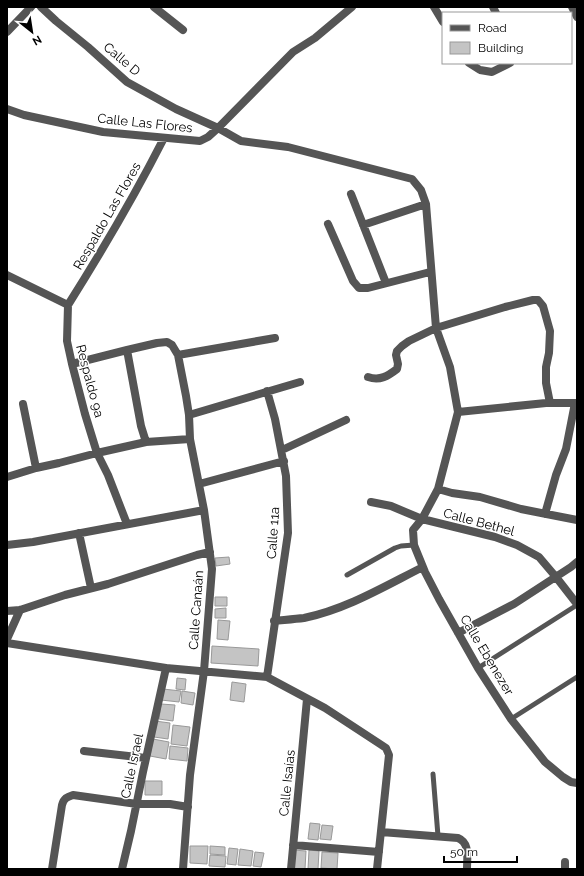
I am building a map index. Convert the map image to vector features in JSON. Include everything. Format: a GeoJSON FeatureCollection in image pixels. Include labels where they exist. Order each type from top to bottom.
{"type":"FeatureCollection","features":[{"type":"Feature","properties":{"kind":"street"},"geometry":{"type":"LineString","coordinates":[[7,32],[31,7]]}},
{"type":"Feature","properties":{"kind":"street","name":"Calle D"},"geometry":{"type":"LineString","coordinates":[[41,7],[127,82],[176,109],[218,128],[241,141],[288,147],[412,179],[421,190],[426,204]]}},
{"type":"Feature","properties":{"kind":"street"},"geometry":{"type":"LineString","coordinates":[[154,7],[183,30]]}},
{"type":"Feature","properties":{"kind":"street","name":"Calle Las Flores"},"geometry":{"type":"LineString","coordinates":[[7,109],[103,132],[200,141],[208,137],[218,128],[293,52],[315,38],[352,7]]}},
{"type":"Feature","properties":{"kind":"street"},"geometry":{"type":"LineString","coordinates":[[434,7],[442,20]]}},
{"type":"Feature","properties":{"kind":"street"},"geometry":{"type":"LineString","coordinates":[[572,7],[577,17]]}},
{"type":"Feature","properties":{"kind":"street"},"geometry":{"type":"LineString","coordinates":[[471,64],[480,70],[492,72],[508,64]]}},
{"type":"Feature","properties":{"kind":"street","name":"Respaldo Las Flores"},"geometry":{"type":"LineString","coordinates":[[68,305],[106,244],[147,172],[164,138]]}},
{"type":"Feature","properties":{"kind":"street"},"geometry":{"type":"LineString","coordinates":[[351,194],[386,283]]}},
{"type":"Feature","properties":{"kind":"street"},"geometry":{"type":"LineString","coordinates":[[363,224],[426,204],[430,272],[436,328],[450,367],[458,412],[550,403],[576,403],[566,448],[556,475],[545,514]]}},
{"type":"Feature","properties":{"kind":"street"},"geometry":{"type":"LineString","coordinates":[[328,224],[354,281],[359,288],[368,288],[430,272]]}},
{"type":"Feature","properties":{"kind":"street"},"geometry":{"type":"LineString","coordinates":[[7,275],[68,305]]}},
{"type":"Feature","properties":{"kind":"street"},"geometry":{"type":"LineString","coordinates":[[368,378],[380,379],[398,369],[396,355],[397,351],[409,341],[436,328],[505,307],[538,300],[543,306],[550,332],[546,367],[546,383],[550,403]]}},
{"type":"Feature","properties":{"kind":"street","name":"Respaldo 9a"},"geometry":{"type":"LineString","coordinates":[[68,305],[67,341],[85,414],[98,453],[127,524]]}},
{"type":"Feature","properties":{"kind":"street"},"geometry":{"type":"LineString","coordinates":[[72,364],[157,343],[167,342],[172,346],[178,355],[275,338]]}},
{"type":"Feature","properties":{"kind":"street"},"geometry":{"type":"LineString","coordinates":[[127,350],[141,426],[146,442]]}},
{"type":"Feature","properties":{"kind":"street","name":"Calle Canaán"},"geometry":{"type":"LineString","coordinates":[[178,355],[186,396],[189,415],[190,439],[204,510],[212,569],[204,671],[190,775],[183,869]]}},
{"type":"Feature","properties":{"kind":"street"},"geometry":{"type":"LineString","coordinates":[[189,415],[300,382]]}},
{"type":"Feature","properties":{"kind":"street","name":"Calle 11a"},"geometry":{"type":"LineString","coordinates":[[266,677],[288,532],[284,461],[275,418],[267,391]]}},
{"type":"Feature","properties":{"kind":"street"},"geometry":{"type":"LineString","coordinates":[[23,404],[36,468]]}},
{"type":"Feature","properties":{"kind":"street","name":"Calle Ebenezer"},"geometry":{"type":"LineString","coordinates":[[458,412],[438,489],[422,519],[413,530],[414,545],[423,567],[458,633],[478,668],[512,719],[545,762],[563,777],[571,782],[577,783]]}},
{"type":"Feature","properties":{"kind":"street"},"geometry":{"type":"LineString","coordinates":[[282,450],[346,420]]}},
{"type":"Feature","properties":{"kind":"street"},"geometry":{"type":"LineString","coordinates":[[7,477],[36,468],[146,442],[190,439]]}},
{"type":"Feature","properties":{"kind":"street"},"geometry":{"type":"LineString","coordinates":[[199,484],[284,461]]}},
{"type":"Feature","properties":{"kind":"street"},"geometry":{"type":"LineString","coordinates":[[438,489],[452,493],[480,497],[521,509],[577,520]]}},
{"type":"Feature","properties":{"kind":"street","name":"Calle Bethel"},"geometry":{"type":"LineString","coordinates":[[371,502],[391,506],[422,519],[517,544],[539,557],[577,604]]}},
{"type":"Feature","properties":{"kind":"street"},"geometry":{"type":"LineString","coordinates":[[7,544],[33,542],[204,510]]}},
{"type":"Feature","properties":{"kind":"street"},"geometry":{"type":"LineString","coordinates":[[79,533],[91,588]]}},
{"type":"Feature","properties":{"kind":"street"},"geometry":{"type":"LineString","coordinates":[[7,611],[20,610],[64,595],[116,581],[196,555],[210,552]]}},
{"type":"Feature","properties":{"kind":"street"},"geometry":{"type":"LineString","coordinates":[[458,633],[514,604],[577,562]]}},
{"type":"Feature","properties":{"kind":"street"},"geometry":{"type":"LineString","coordinates":[[274,621],[304,618],[342,607],[423,567]]}},
{"type":"Feature","properties":{"kind":"street"},"geometry":{"type":"LineString","coordinates":[[7,639],[20,610]]}},
{"type":"Feature","properties":{"kind":"street"},"geometry":{"type":"LineString","coordinates":[[7,643],[166,668],[266,677],[325,708],[386,748],[389,755],[377,869]]}},
{"type":"Feature","properties":{"kind":"street","name":"Calle Israel"},"geometry":{"type":"LineString","coordinates":[[122,869],[166,668]]}},
{"type":"Feature","properties":{"kind":"street","name":"Calle Isaías"},"geometry":{"type":"LineString","coordinates":[[290,869],[308,699]]}},
{"type":"Feature","properties":{"kind":"street"},"geometry":{"type":"LineString","coordinates":[[84,751],[146,758]]}},
{"type":"Feature","properties":{"kind":"street"},"geometry":{"type":"LineString","coordinates":[[52,869],[63,800],[67,797],[73,795],[137,804],[170,804],[188,806]]}},
{"type":"Feature","properties":{"kind":"street"},"geometry":{"type":"LineString","coordinates":[[381,832],[438,836],[463,840],[467,847],[467,869]]}},
{"type":"Feature","properties":{"kind":"street"},"geometry":{"type":"LineString","coordinates":[[293,846],[379,852]]}},
{"type":"Feature","properties":{"kind":"lane"},"geometry":{"type":"LineString","coordinates":[[347,576],[395,548],[414,545]]}},
{"type":"Feature","properties":{"kind":"lane"},"geometry":{"type":"LineString","coordinates":[[478,668],[577,604]]}},
{"type":"Feature","properties":{"kind":"lane"},"geometry":{"type":"LineString","coordinates":[[512,719],[577,677]]}},
{"type":"Feature","properties":{"kind":"lane"},"geometry":{"type":"LineString","coordinates":[[433,774],[438,836]]}},
{"type":"Feature","properties":{"kind":"building"},"geometry":{"type":"Polygon","coordinates":[[[229,557],[230,564],[216,566],[215,558],[229,557]]]}},
{"type":"Feature","properties":{"kind":"building"},"geometry":{"type":"Polygon","coordinates":[[[215,597],[227,597],[227,606],[215,606],[215,597]]]}},
{"type":"Feature","properties":{"kind":"building"},"geometry":{"type":"Polygon","coordinates":[[[226,608],[226,618],[215,618],[215,609],[226,608]]]}},
{"type":"Feature","properties":{"kind":"building"},"geometry":{"type":"Polygon","coordinates":[[[218,620],[230,621],[228,640],[217,639],[218,620]]]}},
{"type":"Feature","properties":{"kind":"building"},"geometry":{"type":"Polygon","coordinates":[[[212,646],[259,649],[258,666],[211,663],[212,646]]]}},
{"type":"Feature","properties":{"kind":"building"},"geometry":{"type":"Polygon","coordinates":[[[177,678],[186,679],[185,690],[176,689],[177,678]]]}},
{"type":"Feature","properties":{"kind":"building"},"geometry":{"type":"Polygon","coordinates":[[[232,682],[246,684],[244,702],[230,700],[232,682]]]}},
{"type":"Feature","properties":{"kind":"building"},"geometry":{"type":"Polygon","coordinates":[[[163,689],[181,691],[179,702],[161,700],[163,689]]]}},
{"type":"Feature","properties":{"kind":"building"},"geometry":{"type":"Polygon","coordinates":[[[182,691],[195,693],[193,705],[181,703],[182,691]]]}},
{"type":"Feature","properties":{"kind":"building"},"geometry":{"type":"Polygon","coordinates":[[[161,704],[175,705],[173,721],[159,719],[161,704]]]}},
{"type":"Feature","properties":{"kind":"building"},"geometry":{"type":"Polygon","coordinates":[[[155,721],[170,723],[168,739],[154,737],[155,721]]]}},
{"type":"Feature","properties":{"kind":"building"},"geometry":{"type":"Polygon","coordinates":[[[173,725],[190,727],[187,746],[171,744],[173,725]]]}},
{"type":"Feature","properties":{"kind":"building"},"geometry":{"type":"Polygon","coordinates":[[[153,739],[169,742],[166,759],[150,756],[153,739]]]}},
{"type":"Feature","properties":{"kind":"building"},"geometry":{"type":"Polygon","coordinates":[[[170,746],[188,748],[187,761],[169,759],[170,746]]]}},
{"type":"Feature","properties":{"kind":"building"},"geometry":{"type":"Polygon","coordinates":[[[145,781],[162,781],[162,795],[145,795],[145,781]]]}},
{"type":"Feature","properties":{"kind":"building"},"geometry":{"type":"Polygon","coordinates":[[[310,823],[320,824],[318,840],[308,839],[310,823]]]}},
{"type":"Feature","properties":{"kind":"building"},"geometry":{"type":"Polygon","coordinates":[[[322,825],[333,826],[331,840],[320,839],[322,825]]]}},
{"type":"Feature","properties":{"kind":"building"},"geometry":{"type":"Polygon","coordinates":[[[190,846],[208,846],[207,864],[190,863],[190,846]]]}},
{"type":"Feature","properties":{"kind":"building"},"geometry":{"type":"Polygon","coordinates":[[[210,846],[225,847],[225,855],[210,854],[210,846]]]}},
{"type":"Feature","properties":{"kind":"building"},"geometry":{"type":"Polygon","coordinates":[[[229,848],[238,849],[236,865],[227,864],[229,848]]]}},
{"type":"Feature","properties":{"kind":"building"},"geometry":{"type":"Polygon","coordinates":[[[240,849],[253,851],[251,866],[238,865],[240,849]]]}},
{"type":"Feature","properties":{"kind":"building"},"geometry":{"type":"Polygon","coordinates":[[[293,850],[306,851],[305,869],[292,869],[293,850]]]}},
{"type":"Feature","properties":{"kind":"building"},"geometry":{"type":"Polygon","coordinates":[[[309,850],[319,851],[318,869],[308,869],[309,850]]]}},
{"type":"Feature","properties":{"kind":"building"},"geometry":{"type":"Polygon","coordinates":[[[255,852],[264,853],[261,867],[253,866],[255,852]]]}},
{"type":"Feature","properties":{"kind":"building"},"geometry":{"type":"Polygon","coordinates":[[[322,852],[338,853],[337,869],[321,868],[322,852]]]}},
{"type":"Feature","properties":{"kind":"building"},"geometry":{"type":"Polygon","coordinates":[[[210,855],[226,856],[225,867],[209,866],[210,855]]]}}]}
